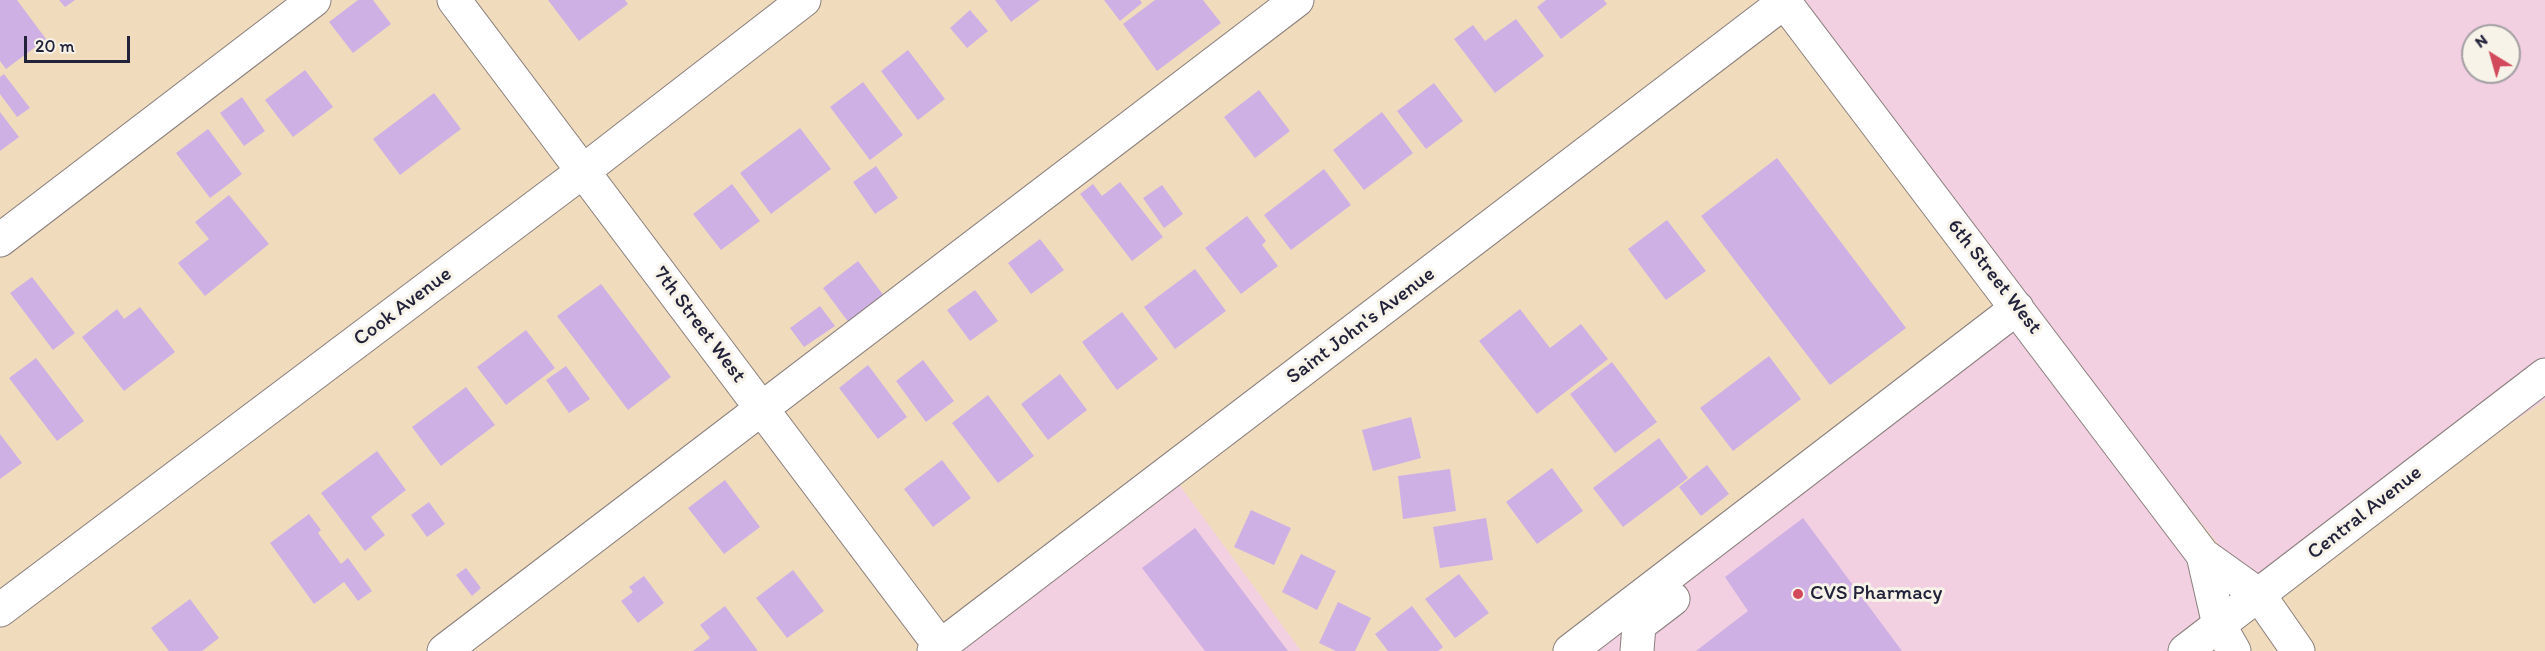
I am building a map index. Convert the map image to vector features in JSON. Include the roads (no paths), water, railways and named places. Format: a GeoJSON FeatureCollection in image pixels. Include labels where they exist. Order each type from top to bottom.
{"type":"FeatureCollection","features":[{"type":"Feature","properties":{"kind":"street"},"geometry":{"type":"LineString","coordinates":[[0,240],[314,0]]}},
{"type":"Feature","properties":{"kind":"street","name":"7th Street West"},"geometry":{"type":"LineString","coordinates":[[454,0],[762,408],[939,649]]}},
{"type":"Feature","properties":{"kind":"street","name":"Cook Avenue"},"geometry":{"type":"LineString","coordinates":[[0,610],[582,172],[804,0]]}},
{"type":"Feature","properties":{"kind":"street"},"geometry":{"type":"LineString","coordinates":[[444,651],[1297,0]]}},
{"type":"Feature","properties":{"kind":"street","name":"6th Street West"},"geometry":{"type":"LineString","coordinates":[[1784,1],[2203,555],[2259,594],[2298,651]]}},
{"type":"Feature","properties":{"kind":"street","name":"Saint John's Avenue"},"geometry":{"type":"LineString","coordinates":[[939,649],[1784,1]]}},
{"type":"Feature","properties":{"kind":"street"},"geometry":{"type":"LineString","coordinates":[[1570,651],[2017,308]]}},
{"type":"Feature","properties":{"kind":"street","name":"Central Avenue"},"geometry":{"type":"LineString","coordinates":[[2185,651],[2226,638],[2259,594],[2545,375]]}},
{"type":"Feature","properties":{"kind":"street"},"geometry":{"type":"LineString","coordinates":[[1637,651],[1639,625],[1832,478]]}},
{"type":"Feature","properties":{"kind":"street","name":"6th Street West"},"geometry":{"type":"LineString","coordinates":[[2203,555],[2226,638]]}},
{"type":"Feature","properties":{"kind":"place","name":"CVS Pharmacy"},"geometry":{"type":"Point","coordinates":[1798,594]}}]}
